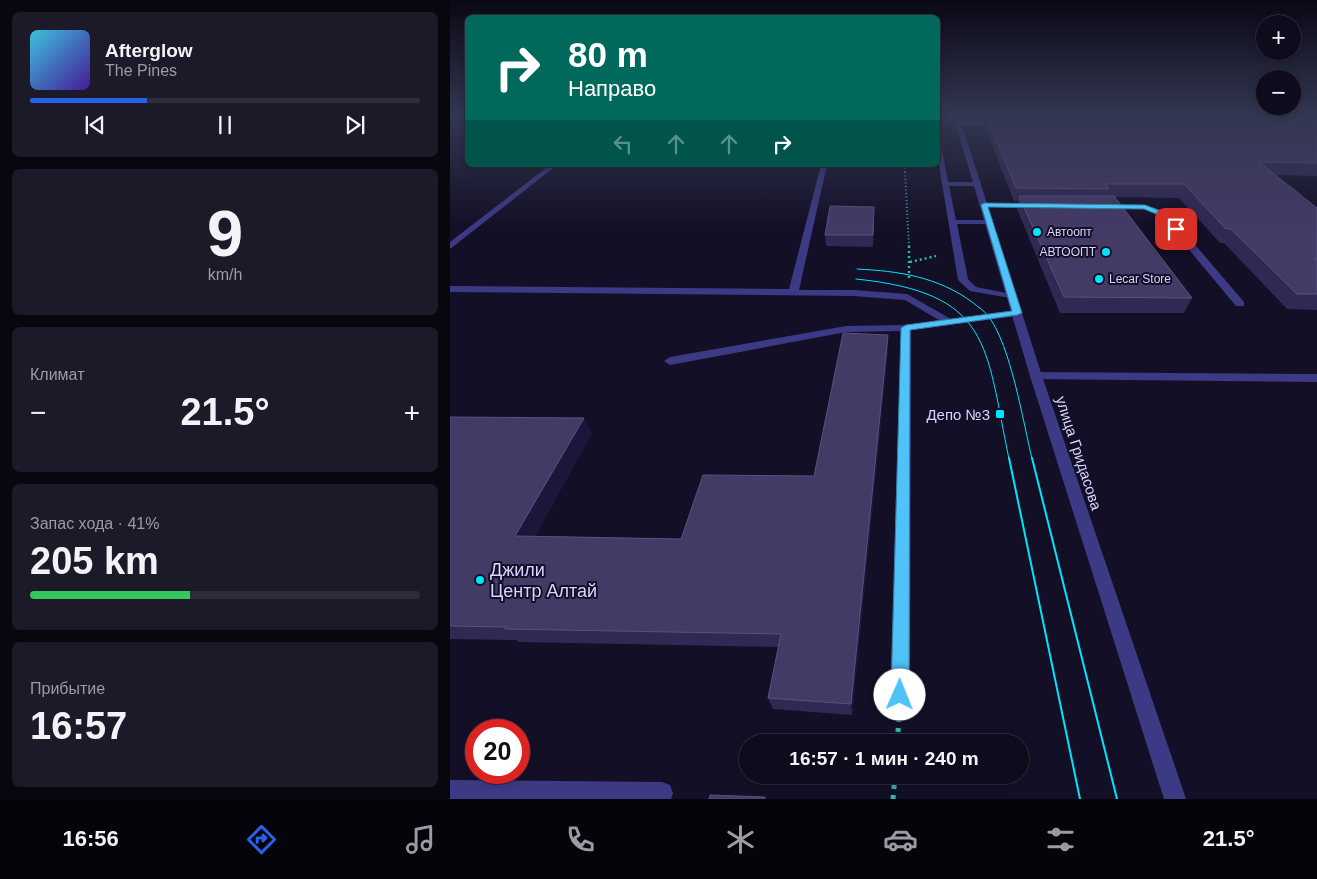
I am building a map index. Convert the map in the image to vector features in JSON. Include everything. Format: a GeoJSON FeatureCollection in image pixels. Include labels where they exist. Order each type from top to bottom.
{"type":"FeatureCollection","features":[{"type":"Feature","properties":{"kind":"street","name":"улица Гридасова"},"geometry":{"type":"LineString","coordinates":[[968,152],[1036,376],[1175,799]]}},
{"type":"Feature","properties":{"kind":"street"},"geometry":{"type":"LineString","coordinates":[[940,155],[962,280],[973,289],[1012,297]]}},
{"type":"Feature","properties":{"kind":"street"},"geometry":{"type":"LineString","coordinates":[[450,246],[551,167]]}},
{"type":"Feature","properties":{"kind":"street"},"geometry":{"type":"LineString","coordinates":[[794,293],[824,167]]}},
{"type":"Feature","properties":{"kind":"street"},"geometry":{"type":"LineString","coordinates":[[945,184],[978,184]]}},
{"type":"Feature","properties":{"kind":"street"},"geometry":{"type":"LineString","coordinates":[[984,205],[1039,206]]}},
{"type":"Feature","properties":{"kind":"street"},"geometry":{"type":"LineString","coordinates":[[1096,206],[1145,207],[1164,214],[1240,304]]}},
{"type":"Feature","properties":{"kind":"street"},"geometry":{"type":"LineString","coordinates":[[952,222],[989,222]]}},
{"type":"Feature","properties":{"kind":"street"},"geometry":{"type":"LineString","coordinates":[[450,289],[854,293],[908,297],[949,322]]}},
{"type":"Feature","properties":{"kind":"street"},"geometry":{"type":"LineString","coordinates":[[670,361],[846,328],[906,328],[1017,313]]}},
{"type":"Feature","properties":{"kind":"street"},"geometry":{"type":"LineString","coordinates":[[900,695],[906,328]]}},
{"type":"Feature","properties":{"kind":"street"},"geometry":{"type":"LineString","coordinates":[[1036,376],[1317,378]]}},
{"type":"Feature","properties":{"kind":"street"},"geometry":{"type":"LineString","coordinates":[[450,790],[662,793],[660,799]]}},
{"type":"Feature","properties":{"kind":"path"},"geometry":{"type":"LineString","coordinates":[[904,167],[910,262],[908,297]]}},
{"type":"Feature","properties":{"kind":"path"},"geometry":{"type":"LineString","coordinates":[[893,799],[894,784]]}},
{"type":"Feature","properties":{"kind":"building"},"geometry":{"type":"Polygon","coordinates":[[[1001,152],[1317,152],[1317,163],[1259,162],[1317,208],[1317,259],[1314,259],[1317,261],[1317,294],[1297,294],[1231,229],[1226,229],[1184,184],[1105,184],[1109,189],[1016,188],[1001,152]]]}},
{"type":"Feature","properties":{"kind":"building"},"geometry":{"type":"Polygon","coordinates":[[[1019,196],[1114,196],[1192,298],[1064,297],[1019,196]]]}},
{"type":"Feature","properties":{"kind":"building"},"geometry":{"type":"Polygon","coordinates":[[[830,206],[874,207],[873,235],[825,235],[830,206]]]}},
{"type":"Feature","properties":{"kind":"building"},"geometry":{"type":"Polygon","coordinates":[[[843,333],[888,335],[851,704],[768,698],[781,634],[505,629],[506,627],[450,626],[450,417],[584,418],[515,536],[681,539],[703,475],[814,476],[843,333]]]}},
{"type":"Feature","properties":{"kind":"building"},"geometry":{"type":"Polygon","coordinates":[[[710,795],[765,797],[765,799],[709,799],[710,795]]]}},
{"type":"Feature","properties":{"kind":"tram line"},"geometry":{"type":"LineString","coordinates":[[857,269],[888,271],[932,281],[959,293],[987,315],[997,330],[1010,365],[1032,459]]}},
{"type":"Feature","properties":{"kind":"tram line"},"geometry":{"type":"LineString","coordinates":[[856,279],[901,286],[934,297],[958,312],[974,331],[986,355],[994,384],[1009,459]]}},
{"type":"Feature","properties":{"kind":"tram line"},"geometry":{"type":"LineString","coordinates":[[1009,458],[1080,799]]}},
{"type":"Feature","properties":{"kind":"tram line"},"geometry":{"type":"LineString","coordinates":[[1032,458],[1117,799]]}},
{"type":"Feature","properties":{"kind":"place","name":"Автоопт"},"geometry":{"type":"Point","coordinates":[1037,232]}},
{"type":"Feature","properties":{"kind":"place","name":"АВТООПТ"},"geometry":{"type":"Point","coordinates":[1106,252]}},
{"type":"Feature","properties":{"kind":"place","name":"Lecar Store"},"geometry":{"type":"Point","coordinates":[1099,279]}},
{"type":"Feature","properties":{"kind":"place","name":"Депо №3"},"geometry":{"type":"Point","coordinates":[1000,414]}},
{"type":"Feature","properties":{"kind":"place","name":"Джили Центр Алтай"},"geometry":{"type":"Point","coordinates":[480,580]}},
{"type":"Feature","properties":{"kind":"route"},"geometry":{"type":"LineString","coordinates":[[900,695],[906,328],[1017,313],[984,205],[1145,207],[1164,214],[1176,229]]}}]}
